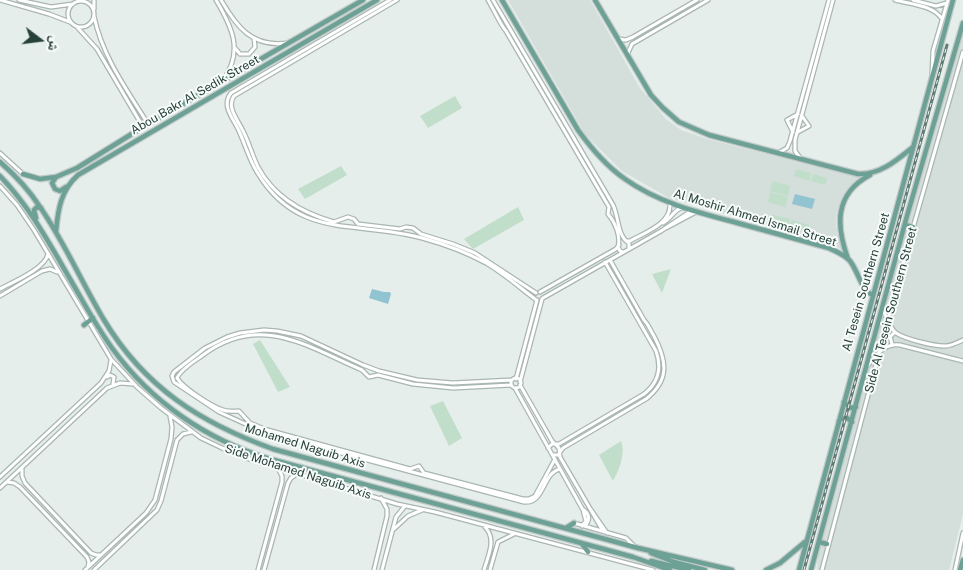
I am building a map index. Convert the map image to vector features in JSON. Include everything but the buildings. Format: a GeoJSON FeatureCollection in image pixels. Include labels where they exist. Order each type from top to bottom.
{"type":"FeatureCollection","features":[{"type":"Feature","properties":{"kind":"main road","name":"Abou Bakr Al Sedik Street"},"geometry":{"type":"LineString","coordinates":[[23,174],[40,179],[56,177],[84,164],[363,0]]}},
{"type":"Feature","properties":{"kind":"main road","name":"Abou Bakr Al Sedik Street"},"geometry":{"type":"LineString","coordinates":[[56,233],[59,206],[64,194],[70,183],[86,170],[377,0]]}},
{"type":"Feature","properties":{"kind":"main road","name":"Al Moshir Ahmed Ismail Street"},"geometry":{"type":"LineString","coordinates":[[502,0],[578,130],[591,148],[625,180],[681,208],[829,248],[848,260],[858,272],[866,292],[873,295]]}},
{"type":"Feature","properties":{"kind":"main road"},"geometry":{"type":"LineString","coordinates":[[595,0],[652,95],[663,108],[680,122],[704,133],[863,176],[873,174],[894,162],[914,146]]}},
{"type":"Feature","properties":{"kind":"main road","name":"Al Tesein Southern Street"},"geometry":{"type":"LineString","coordinates":[[799,570],[953,0]]}},
{"type":"Feature","properties":{"kind":"main road","name":"Al Tesein Southern Street"},"geometry":{"type":"LineString","coordinates":[[811,570],[905,225],[963,23]]}},
{"type":"Feature","properties":{"kind":"main road"},"geometry":{"type":"LineString","coordinates":[[315,28],[319,34]]}},
{"type":"Feature","properties":{"kind":"main road"},"geometry":{"type":"LineString","coordinates":[[951,65],[958,67]]}},
{"type":"Feature","properties":{"kind":"main road"},"geometry":{"type":"LineString","coordinates":[[201,94],[205,100]]}},
{"type":"Feature","properties":{"kind":"main road","name":"Mohamed Naguib Axis"},"geometry":{"type":"LineString","coordinates":[[0,162],[29,192],[41,208],[104,320],[118,340],[146,373],[179,403],[209,422],[251,442],[411,487],[637,547],[732,570]]}},
{"type":"Feature","properties":{"kind":"main road","name":"Mohamed Naguib Axis"},"geometry":{"type":"LineString","coordinates":[[0,176],[22,201],[40,226],[93,318],[121,360],[163,406],[197,427],[233,446],[264,457],[582,544],[689,570]]}},
{"type":"Feature","properties":{"kind":"main road"},"geometry":{"type":"LineString","coordinates":[[848,260],[840,232],[841,212],[851,190],[863,176]]}},
{"type":"Feature","properties":{"kind":"main road"},"geometry":{"type":"LineString","coordinates":[[56,177],[52,184],[57,190],[62,190],[70,183]]}},
{"type":"Feature","properties":{"kind":"main road"},"geometry":{"type":"LineString","coordinates":[[22,201],[30,200],[29,192]]}},
{"type":"Feature","properties":{"kind":"main road"},"geometry":{"type":"LineString","coordinates":[[40,226],[34,212],[35,208],[41,208]]}},
{"type":"Feature","properties":{"kind":"main road"},"geometry":{"type":"LineString","coordinates":[[905,225],[913,227]]}},
{"type":"Feature","properties":{"kind":"main road"},"geometry":{"type":"LineString","coordinates":[[839,253],[845,251]]}},
{"type":"Feature","properties":{"kind":"main road"},"geometry":{"type":"LineString","coordinates":[[86,323],[93,318]]}},
{"type":"Feature","properties":{"kind":"main road"},"geometry":{"type":"LineString","coordinates":[[844,402],[850,408],[856,406]]}},
{"type":"Feature","properties":{"kind":"main road"},"geometry":{"type":"LineString","coordinates":[[838,421],[847,418],[852,422]]}},
{"type":"Feature","properties":{"kind":"main road"},"geometry":{"type":"LineString","coordinates":[[308,476],[310,470]]}},
{"type":"Feature","properties":{"kind":"main road"},"geometry":{"type":"LineString","coordinates":[[388,480],[394,486],[390,492]]}},
{"type":"Feature","properties":{"kind":"main road"},"geometry":{"type":"LineString","coordinates":[[411,487],[407,490],[407,493],[415,498]]}},
{"type":"Feature","properties":{"kind":"main road"},"geometry":{"type":"LineString","coordinates":[[566,528],[574,524]]}},
{"type":"Feature","properties":{"kind":"main road"},"geometry":{"type":"LineString","coordinates":[[516,534],[518,526]]}},
{"type":"Feature","properties":{"kind":"main road"},"geometry":{"type":"LineString","coordinates":[[766,570],[780,562],[806,541]]}},
{"type":"Feature","properties":{"kind":"main road"},"geometry":{"type":"LineString","coordinates":[[819,542],[827,544]]}},
{"type":"Feature","properties":{"kind":"main road"},"geometry":{"type":"LineString","coordinates":[[582,544],[588,552]]}},
{"type":"Feature","properties":{"kind":"main road","name":"Mohamed Naguib Axis"},"geometry":{"type":"LineString","coordinates":[[637,547],[674,562],[705,570]]}},
{"type":"Feature","properties":{"kind":"main road","name":"Mohamed Naguib Axis"},"geometry":{"type":"LineString","coordinates":[[633,557],[670,570]]}},
{"type":"Feature","properties":{"kind":"main road"},"geometry":{"type":"LineString","coordinates":[[960,570],[963,560]]}},
{"type":"Feature","properties":{"kind":"street"},"geometry":{"type":"LineString","coordinates":[[0,0],[49,14],[70,22],[77,27],[97,49],[146,126]]}},
{"type":"Feature","properties":{"kind":"street"},"geometry":{"type":"LineString","coordinates":[[19,0],[50,7],[86,2],[92,8],[98,36],[106,54],[146,126]]}},
{"type":"Feature","properties":{"kind":"street"},"geometry":{"type":"LineString","coordinates":[[77,27],[86,27],[90,24],[94,14],[94,0]]}},
{"type":"Feature","properties":{"kind":"street"},"geometry":{"type":"LineString","coordinates":[[216,0],[232,29],[234,48],[231,66],[221,82]]}},
{"type":"Feature","properties":{"kind":"street"},"geometry":{"type":"LineString","coordinates":[[221,0],[236,25],[254,38],[275,43],[290,42]]}},
{"type":"Feature","properties":{"kind":"street"},"geometry":{"type":"LineString","coordinates":[[359,20],[390,0]]}},
{"type":"Feature","properties":{"kind":"street"},"geometry":{"type":"LineString","coordinates":[[397,0],[340,31],[232,98],[231,106],[249,150],[259,168],[279,194],[292,204],[318,218],[334,222],[348,217],[358,224],[400,229],[406,227],[413,228],[421,234],[453,244],[479,256],[538,293],[542,299],[520,383],[515,388]]}},
{"type":"Feature","properties":{"kind":"street"},"geometry":{"type":"LineString","coordinates":[[488,0],[501,21],[502,27],[609,207],[608,214],[614,220],[619,240],[618,247],[623,252]]}},
{"type":"Feature","properties":{"kind":"street"},"geometry":{"type":"LineString","coordinates":[[493,0],[613,205],[623,238],[629,245],[629,249]]}},
{"type":"Feature","properties":{"kind":"street"},"geometry":{"type":"LineString","coordinates":[[618,39],[626,40],[634,37],[697,0]]}},
{"type":"Feature","properties":{"kind":"street"},"geometry":{"type":"LineString","coordinates":[[627,56],[632,44],[708,0]]}},
{"type":"Feature","properties":{"kind":"street"},"geometry":{"type":"LineString","coordinates":[[801,160],[796,154],[794,147],[795,133],[828,0]]}},
{"type":"Feature","properties":{"kind":"street"},"geometry":{"type":"LineString","coordinates":[[795,133],[787,120],[800,114],[833,0]]}},
{"type":"Feature","properties":{"kind":"street"},"geometry":{"type":"LineString","coordinates":[[895,0],[934,11],[942,19]]}},
{"type":"Feature","properties":{"kind":"street"},"geometry":{"type":"LineString","coordinates":[[913,0],[936,6],[948,1]]}},
{"type":"Feature","properties":{"kind":"street"},"geometry":{"type":"LineString","coordinates":[[932,79],[933,51],[948,1]]}},
{"type":"Feature","properties":{"kind":"street"},"geometry":{"type":"LineString","coordinates":[[70,22],[68,10],[76,2]]}},
{"type":"Feature","properties":{"kind":"street"},"geometry":{"type":"LineString","coordinates":[[234,48],[240,54],[250,54],[255,47],[254,38]]}},
{"type":"Feature","properties":{"kind":"street","name":"Side Al Tesein Southern Street"},"geometry":{"type":"LineString","coordinates":[[822,570],[827,544],[887,321],[963,52]]}},
{"type":"Feature","properties":{"kind":"street"},"geometry":{"type":"LineString","coordinates":[[778,153],[787,148],[795,133],[809,126],[800,114]]}},
{"type":"Feature","properties":{"kind":"street"},"geometry":{"type":"LineString","coordinates":[[249,150],[252,162],[263,182],[287,206],[317,222],[404,234],[453,248],[486,264],[536,299],[542,299],[662,230],[669,222],[672,213],[681,208]]}},
{"type":"Feature","properties":{"kind":"street"},"geometry":{"type":"LineString","coordinates":[[0,153],[23,174]]}},
{"type":"Feature","properties":{"kind":"street","name":"Side Mohamed Naguib Axis"},"geometry":{"type":"LineString","coordinates":[[0,186],[17,205],[48,253],[86,323],[111,359],[133,384],[163,406],[170,416],[192,432],[232,453],[405,506],[653,570]]}},
{"type":"Feature","properties":{"kind":"street"},"geometry":{"type":"LineString","coordinates":[[669,222],[670,204]]}},
{"type":"Feature","properties":{"kind":"street"},"geometry":{"type":"LineString","coordinates":[[608,533],[581,505],[515,388],[513,381],[538,293],[618,247],[620,243],[630,241],[659,225],[693,211]]}},
{"type":"Feature","properties":{"kind":"street"},"geometry":{"type":"LineString","coordinates":[[341,219],[340,225],[343,227]]}},
{"type":"Feature","properties":{"kind":"street"},"geometry":{"type":"LineString","coordinates":[[353,228],[356,222]]}},
{"type":"Feature","properties":{"kind":"street"},"geometry":{"type":"LineString","coordinates":[[659,225],[662,230]]}},
{"type":"Feature","properties":{"kind":"street"},"geometry":{"type":"LineString","coordinates":[[0,289],[41,266],[46,260],[48,253]]}},
{"type":"Feature","properties":{"kind":"street"},"geometry":{"type":"LineString","coordinates":[[552,455],[556,456],[563,448],[646,399],[657,388],[664,373],[663,357],[650,328],[610,260]]}},
{"type":"Feature","properties":{"kind":"street"},"geometry":{"type":"LineString","coordinates":[[548,448],[550,445],[559,444],[644,394],[654,384],[659,371],[659,357],[606,262]]}},
{"type":"Feature","properties":{"kind":"street"},"geometry":{"type":"LineString","coordinates":[[0,296],[46,270],[59,272]]}},
{"type":"Feature","properties":{"kind":"street"},"geometry":{"type":"LineString","coordinates":[[883,309],[887,321],[896,332],[940,346],[956,344],[963,340]]}},
{"type":"Feature","properties":{"kind":"street"},"geometry":{"type":"LineString","coordinates":[[642,325],[644,322],[647,322]]}},
{"type":"Feature","properties":{"kind":"street"},"geometry":{"type":"LineString","coordinates":[[645,331],[649,331],[650,328]]}},
{"type":"Feature","properties":{"kind":"street"},"geometry":{"type":"LineString","coordinates":[[560,469],[553,471],[537,498],[529,503],[256,429],[219,412],[174,382],[172,378],[173,374],[215,343],[240,333],[264,330],[301,336],[368,367],[417,380],[468,383],[513,381],[520,383],[552,441],[556,444],[561,458],[586,502],[589,520],[583,526]]}},
{"type":"Feature","properties":{"kind":"street"},"geometry":{"type":"LineString","coordinates":[[892,344],[890,336],[896,332]]}},
{"type":"Feature","properties":{"kind":"street"},"geometry":{"type":"LineString","coordinates":[[300,440],[254,425],[239,411],[227,412],[219,408],[178,381],[177,376],[213,348],[241,338],[264,335],[278,336],[302,342],[364,372],[369,377],[376,376],[412,384],[453,388],[513,381]]}},
{"type":"Feature","properties":{"kind":"street"},"geometry":{"type":"LineString","coordinates":[[868,365],[879,352],[892,344],[963,361]]}},
{"type":"Feature","properties":{"kind":"street"},"geometry":{"type":"LineString","coordinates":[[0,477],[106,377],[110,372],[111,359]]}},
{"type":"Feature","properties":{"kind":"street"},"geometry":{"type":"LineString","coordinates":[[364,372],[368,367]]}},
{"type":"Feature","properties":{"kind":"street"},"geometry":{"type":"LineString","coordinates":[[376,370],[376,376]]}},
{"type":"Feature","properties":{"kind":"street"},"geometry":{"type":"LineString","coordinates":[[106,377],[114,377],[113,385]]}},
{"type":"Feature","properties":{"kind":"street"},"geometry":{"type":"LineString","coordinates":[[0,488],[107,388],[113,385],[133,384]]}},
{"type":"Feature","properties":{"kind":"street"},"geometry":{"type":"LineString","coordinates":[[87,569],[146,513],[155,500],[172,433],[170,416]]}},
{"type":"Feature","properties":{"kind":"street"},"geometry":{"type":"LineString","coordinates":[[94,570],[157,510],[177,440],[183,434],[192,432]]}},
{"type":"Feature","properties":{"kind":"street"},"geometry":{"type":"LineString","coordinates":[[368,459],[410,469],[418,466],[424,472],[475,488],[523,499],[530,499],[535,496],[555,460]]}},
{"type":"Feature","properties":{"kind":"street"},"geometry":{"type":"LineString","coordinates":[[258,570],[282,482],[280,471],[277,467]]}},
{"type":"Feature","properties":{"kind":"street"},"geometry":{"type":"LineString","coordinates":[[22,468],[22,476],[25,483],[91,553],[101,555]]}},
{"type":"Feature","properties":{"kind":"street"},"geometry":{"type":"LineString","coordinates":[[413,473],[414,468]]}},
{"type":"Feature","properties":{"kind":"street"},"geometry":{"type":"LineString","coordinates":[[420,474],[422,470]]}},
{"type":"Feature","properties":{"kind":"street"},"geometry":{"type":"LineString","coordinates":[[264,570],[288,483],[290,478],[299,473]]}},
{"type":"Feature","properties":{"kind":"street"},"geometry":{"type":"LineString","coordinates":[[6,482],[14,483],[20,487],[87,557],[89,562],[87,569]]}},
{"type":"Feature","properties":{"kind":"street"},"geometry":{"type":"LineString","coordinates":[[374,570],[388,516],[387,509],[381,498]]}},
{"type":"Feature","properties":{"kind":"street"},"geometry":{"type":"LineString","coordinates":[[581,505],[586,502]]}},
{"type":"Feature","properties":{"kind":"street"},"geometry":{"type":"LineString","coordinates":[[376,564],[382,568],[396,517],[405,506]]}},
{"type":"Feature","properties":{"kind":"street"},"geometry":{"type":"LineString","coordinates":[[392,531],[408,516],[423,510]]}},
{"type":"Feature","properties":{"kind":"street"},"geometry":{"type":"LineString","coordinates":[[588,511],[603,531]]}},
{"type":"Feature","properties":{"kind":"street"},"geometry":{"type":"LineString","coordinates":[[388,516],[396,517]]}},
{"type":"Feature","properties":{"kind":"street"},"geometry":{"type":"LineString","coordinates":[[574,524],[626,538],[637,547]]}},
{"type":"Feature","properties":{"kind":"street"},"geometry":{"type":"LineString","coordinates":[[482,525],[489,532],[492,540],[484,570]]}},
{"type":"Feature","properties":{"kind":"street"},"geometry":{"type":"LineString","coordinates":[[955,570],[963,533]]}},
{"type":"Feature","properties":{"kind":"street"},"geometry":{"type":"LineString","coordinates":[[492,540],[498,542],[516,534]]}},
{"type":"Feature","properties":{"kind":"street"},"geometry":{"type":"LineString","coordinates":[[490,570],[498,542]]}},
{"type":"Feature","properties":{"kind":"shaded area"},"geometry":{"type":"Polygon","coordinates":[[[508,0],[590,0],[640,88],[666,119],[681,130],[707,139],[861,178],[845,193],[837,211],[837,233],[843,250],[826,242],[669,198],[622,171],[585,134],[508,0]]]}},
{"type":"Feature","properties":{"kind":"shaded area"},"geometry":{"type":"Polygon","coordinates":[[[963,22],[963,514],[949,570],[817,570],[818,555],[963,22]]]}},
{"type":"Feature","properties":{"kind":"green space"},"geometry":{"type":"Polygon","coordinates":[[[455,96],[462,108],[428,128],[420,116],[455,96]]]}},
{"type":"Feature","properties":{"kind":"green space"},"geometry":{"type":"Polygon","coordinates":[[[341,166],[347,175],[305,199],[298,189],[341,166]]]}},
{"type":"Feature","properties":{"kind":"green space"},"geometry":{"type":"Polygon","coordinates":[[[796,169],[811,173],[809,181],[794,176],[796,169]]]}},
{"type":"Feature","properties":{"kind":"green space"},"geometry":{"type":"Polygon","coordinates":[[[813,174],[827,178],[825,185],[811,181],[813,174]]]}},
{"type":"Feature","properties":{"kind":"green space"},"geometry":{"type":"Polygon","coordinates":[[[773,181],[790,186],[788,196],[770,191],[773,181]]]}},
{"type":"Feature","properties":{"kind":"green space"},"geometry":{"type":"Polygon","coordinates":[[[770,192],[788,197],[785,207],[768,202],[770,192]]]}},
{"type":"Feature","properties":{"kind":"green space"},"geometry":{"type":"Polygon","coordinates":[[[518,207],[524,220],[473,249],[464,239],[518,207]]]}},
{"type":"Feature","properties":{"kind":"green space"},"geometry":{"type":"Polygon","coordinates":[[[773,215],[790,219],[788,228],[770,223],[773,215]]]}},
{"type":"Feature","properties":{"kind":"green space"},"geometry":{"type":"Polygon","coordinates":[[[792,220],[809,225],[807,233],[789,228],[792,220]]]}},
{"type":"Feature","properties":{"kind":"green space"},"geometry":{"type":"Polygon","coordinates":[[[671,269],[662,293],[652,274],[671,269]]]}},
{"type":"Feature","properties":{"kind":"green space"},"geometry":{"type":"Polygon","coordinates":[[[260,340],[290,387],[278,392],[253,344],[260,340]]]}},
{"type":"Feature","properties":{"kind":"green space"},"geometry":{"type":"Polygon","coordinates":[[[443,401],[462,438],[449,446],[430,406],[443,401]]]}},
{"type":"Feature","properties":{"kind":"green space"},"geometry":{"type":"Polygon","coordinates":[[[621,441],[622,456],[613,481],[599,455],[621,441]]]}},
{"type":"Feature","properties":{"kind":"water"},"geometry":{"type":"Polygon","coordinates":[[[795,194],[815,199],[812,209],[792,204],[795,194]]]}},
{"type":"Feature","properties":{"kind":"water"},"geometry":{"type":"Polygon","coordinates":[[[372,289],[390,292],[388,304],[369,298],[372,289]]]}},
{"type":"Feature","properties":{"kind":"railway"},"geometry":{"type":"LineString","coordinates":[[804,570],[947,45]]}}]}
